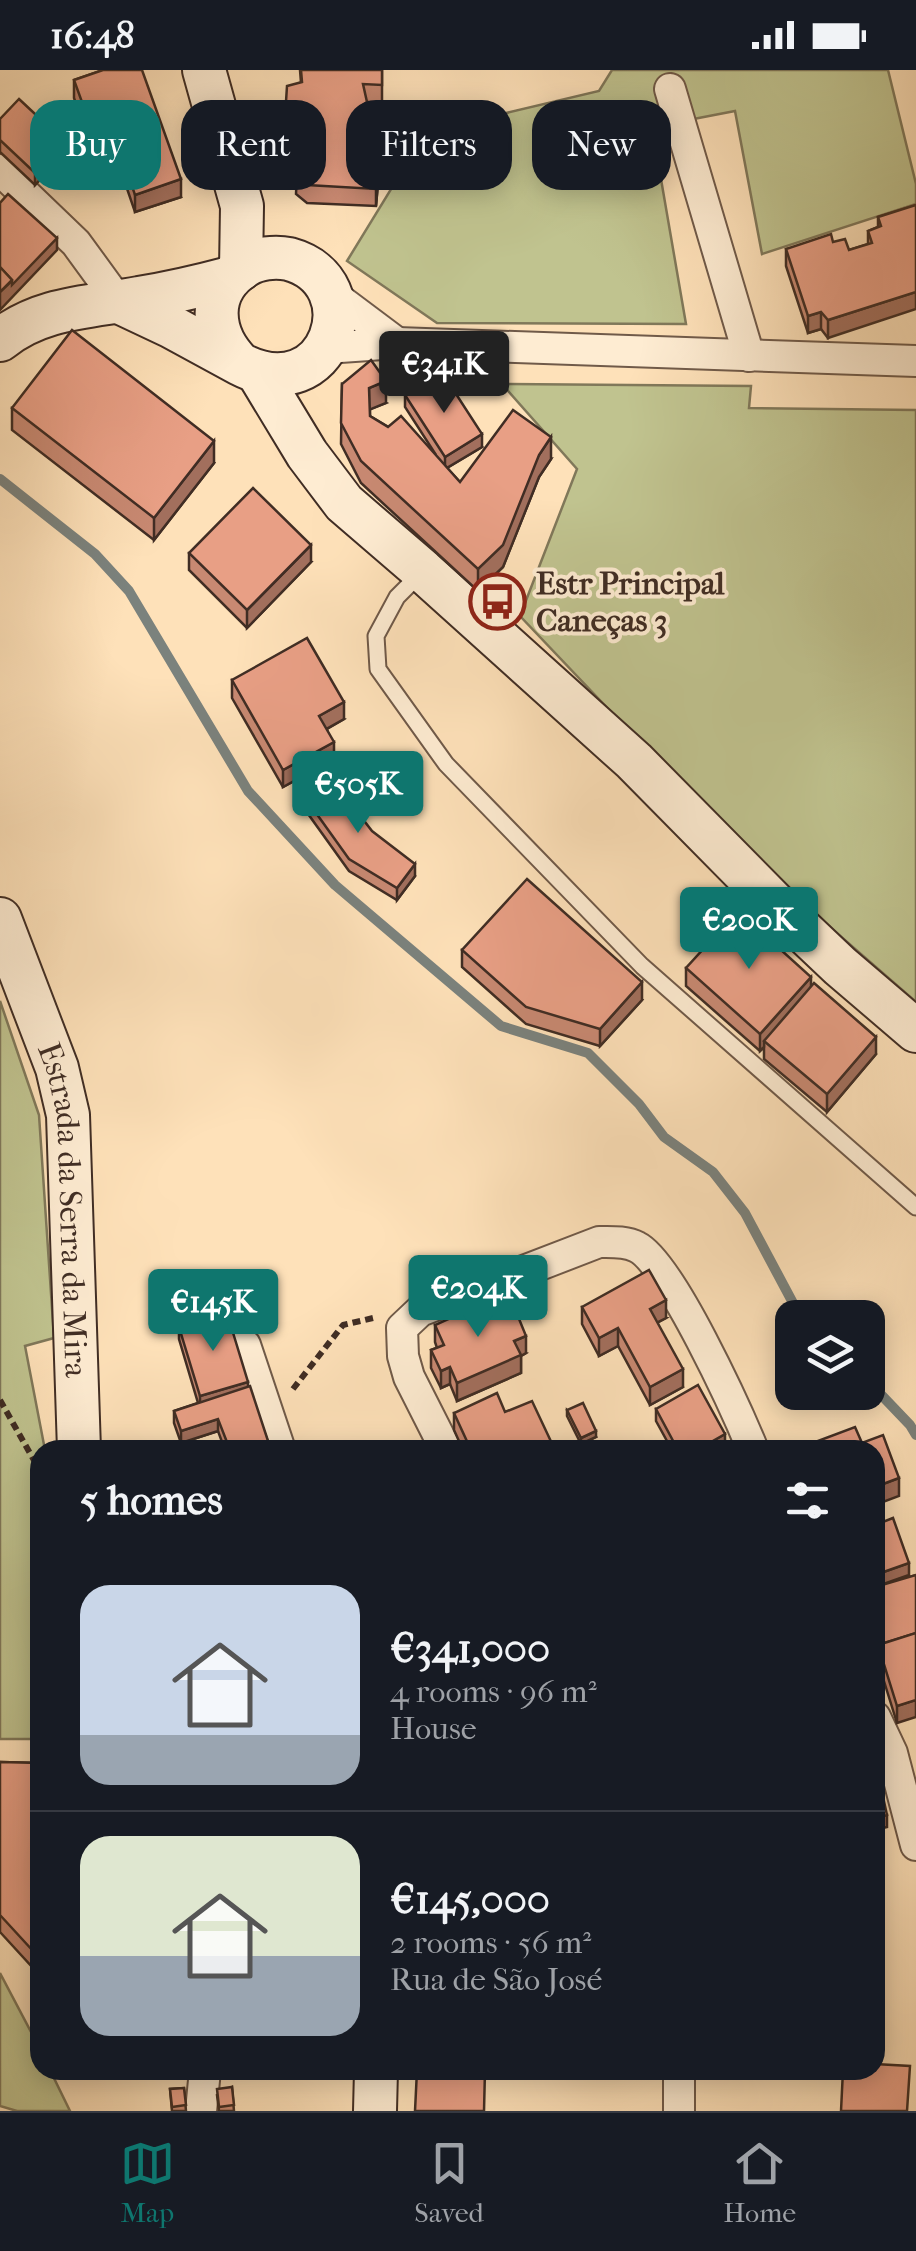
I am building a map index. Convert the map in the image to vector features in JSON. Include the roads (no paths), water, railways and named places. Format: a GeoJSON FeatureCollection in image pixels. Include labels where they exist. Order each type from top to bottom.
{"type":"FeatureCollection","features":[{"type":"Feature","properties":{"kind":"main road"},"geometry":{"type":"LineString","coordinates":[[204,70],[242,206],[235,274]]}},
{"type":"Feature","properties":{"kind":"main road"},"geometry":{"type":"LineString","coordinates":[[242,206],[316,278],[335,310],[334,330],[320,355],[307,454]]}},
{"type":"Feature","properties":{"kind":"main road"},"geometry":{"type":"LineString","coordinates":[[316,278],[284,258],[264,258],[246,265],[220,294],[218,332],[226,350],[249,368],[344,503],[634,761],[783,912],[916,1031]]}},
{"type":"Feature","properties":{"kind":"main road"},"geometry":{"type":"LineString","coordinates":[[0,340],[35,319],[64,309],[176,292],[235,274]]}},
{"type":"Feature","properties":{"kind":"main road"},"geometry":{"type":"LineString","coordinates":[[120,302],[249,368],[277,376],[296,372],[320,355]]}},
{"type":"Feature","properties":{"kind":"main road","name":"Estrada da Serra da Mira"},"geometry":{"type":"LineString","coordinates":[[0,919],[57,1068],[68,1115],[80,1440]]}},
{"type":"Feature","properties":{"kind":"main road"},"geometry":{"type":"LineString","coordinates":[[375,2111],[376,2080]]}},
{"type":"Feature","properties":{"kind":"street"},"geometry":{"type":"LineString","coordinates":[[670,88],[749,356]]}},
{"type":"Feature","properties":{"kind":"street"},"geometry":{"type":"LineString","coordinates":[[0,170],[76,243],[120,302]]}},
{"type":"Feature","properties":{"kind":"street"},"geometry":{"type":"LineString","coordinates":[[316,278],[397,343]]}},
{"type":"Feature","properties":{"kind":"street"},"geometry":{"type":"LineString","coordinates":[[320,355],[397,343],[916,361]]}},
{"type":"Feature","properties":{"kind":"street"},"geometry":{"type":"LineString","coordinates":[[441,1440],[408,1377],[402,1328],[420,1311],[598,1242],[637,1246],[653,1260],[678,1296],[748,1440]]}},
{"type":"Feature","properties":{"kind":"street"},"geometry":{"type":"LineString","coordinates":[[245,1345],[277,1440]]}},
{"type":"Feature","properties":{"kind":"street"},"geometry":{"type":"LineString","coordinates":[[885,1728],[904,1750],[916,1845]]}},
{"type":"Feature","properties":{"kind":"street"},"geometry":{"type":"LineString","coordinates":[[201,2111],[203,2080]]}},
{"type":"Feature","properties":{"kind":"street"},"geometry":{"type":"LineString","coordinates":[[679,2080],[679,2111]]}},
{"type":"Feature","properties":{"kind":"lane"},"geometry":{"type":"LineString","coordinates":[[423,571],[397,598],[376,636],[378,669],[446,764],[642,966],[916,1207]]}},
{"type":"Feature","properties":{"kind":"waterway"},"geometry":{"type":"LineString","coordinates":[[0,479],[95,554],[129,591],[248,791],[335,885],[501,1026],[588,1053],[639,1104],[664,1137],[713,1172],[745,1213],[791,1300]]}},
{"type":"Feature","properties":{"kind":"waterway"},"geometry":{"type":"LineString","coordinates":[[885,1399],[916,1435]]}},
{"type":"Feature","properties":{"kind":"place","name":"Estr Principal Caneças 3"},"geometry":{"type":"Point","coordinates":[497,601]}}]}
